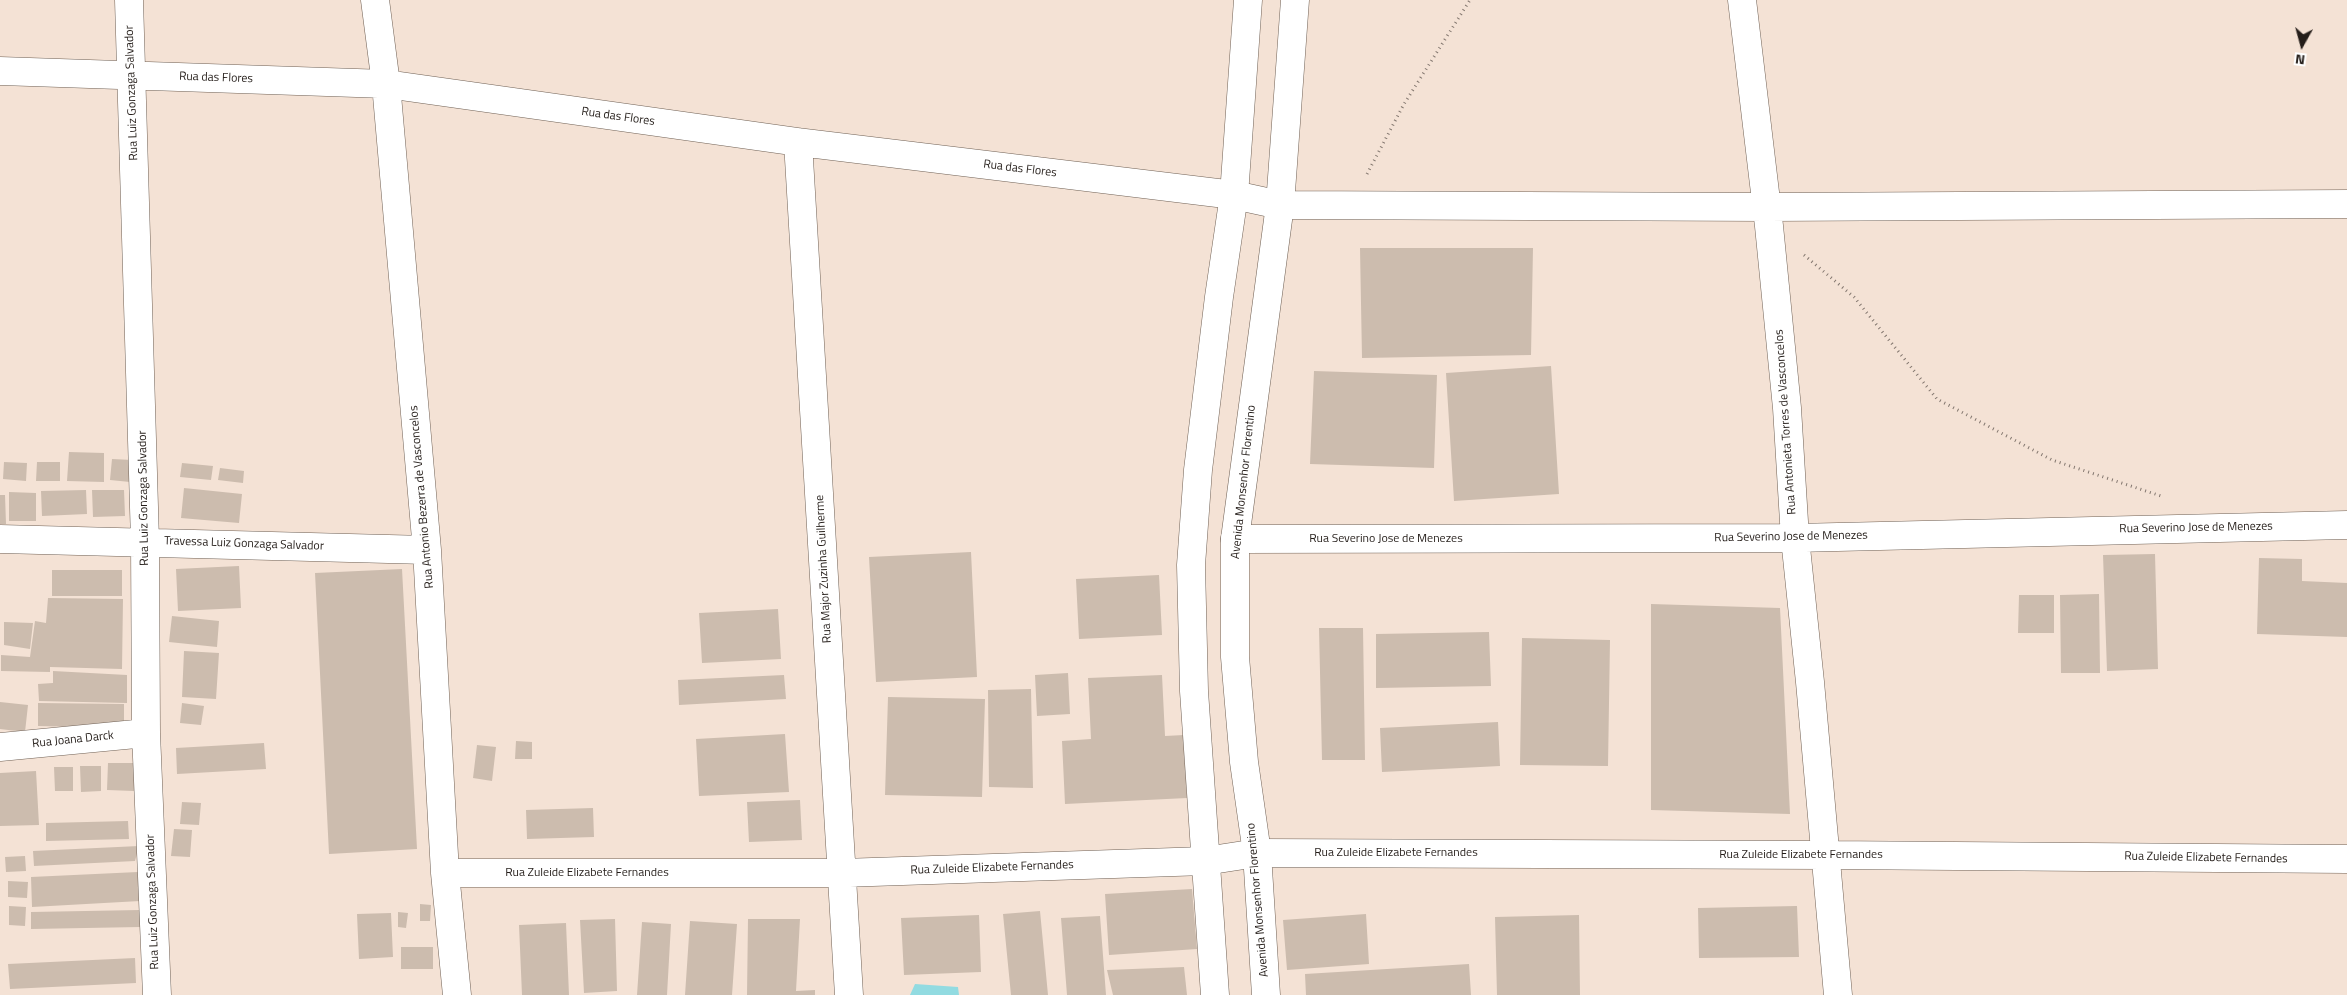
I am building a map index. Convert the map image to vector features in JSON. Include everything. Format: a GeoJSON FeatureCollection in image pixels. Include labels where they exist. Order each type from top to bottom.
{"type":"FeatureCollection","features":[{"type":"Feature","properties":{"kind":"street","name":"Rua Luiz Gonzaga Salvador"},"geometry":{"type":"LineString","coordinates":[[129,0],[145,541],[146,733],[157,995]]}},
{"type":"Feature","properties":{"kind":"street","name":"Rua Antonio Bezerra de Vasconcelos"},"geometry":{"type":"LineString","coordinates":[[375,0],[386,84],[427,550],[445,873],[457,995]]}},
{"type":"Feature","properties":{"kind":"street"},"geometry":{"type":"LineString","coordinates":[[1215,995],[1194,691],[1191,565],[1198,470],[1219,297],[1234,195],[1248,0]]}},
{"type":"Feature","properties":{"kind":"street","name":"Avenida Monsenhor Florentino"},"geometry":{"type":"LineString","coordinates":[[1266,995],[1257,853],[1244,762],[1235,657],[1235,539],[1280,205],[1295,0]]}},
{"type":"Feature","properties":{"kind":"street","name":"Rua Antonieta Torres de Vasconcelos"},"geometry":{"type":"LineString","coordinates":[[1742,0],[1768,217],[1787,408],[1795,538],[1838,995]]}},
{"type":"Feature","properties":{"kind":"street","name":"Rua das Flores"},"geometry":{"type":"LineString","coordinates":[[0,71],[386,84],[798,142],[1234,195],[1280,205],[1350,205],[1768,217],[2347,204]]}},
{"type":"Feature","properties":{"kind":"street","name":"Rua Major Zuzinha Guilherme"},"geometry":{"type":"LineString","coordinates":[[798,142],[849,995]]}},
{"type":"Feature","properties":{"kind":"street","name":"Rua Severino Jose de Menezes"},"geometry":{"type":"LineString","coordinates":[[1235,539],[1795,538],[2347,525]]}},
{"type":"Feature","properties":{"kind":"street","name":"Travessa Luiz Gonzaga Salvador"},"geometry":{"type":"LineString","coordinates":[[0,538],[427,550]]}},
{"type":"Feature","properties":{"kind":"street","name":"Rua Joana Darck"},"geometry":{"type":"LineString","coordinates":[[0,748],[146,733]]}},
{"type":"Feature","properties":{"kind":"street","name":"Rua Zuleide Elizabete Fernandes"},"geometry":{"type":"LineString","coordinates":[[445,873],[842,874],[1205,861],[1257,853],[1826,854],[2347,859]]}},
{"type":"Feature","properties":{"kind":"path"},"geometry":{"type":"LineString","coordinates":[[1350,205],[1404,104],[1470,0]]}},
{"type":"Feature","properties":{"kind":"path"},"geometry":{"type":"LineString","coordinates":[[1768,217],[1854,298],[1937,399],[2052,460],[2167,498]]}},
{"type":"Feature","properties":{"kind":"water"},"geometry":{"type":"Polygon","coordinates":[[[915,984],[958,987],[959,995],[910,995],[915,984]]]}},
{"type":"Feature","properties":{"kind":"building"},"geometry":{"type":"Polygon","coordinates":[[[1360,248],[1533,248],[1531,355],[1362,358],[1360,248]]]}},
{"type":"Feature","properties":{"kind":"building"},"geometry":{"type":"Polygon","coordinates":[[[1551,366],[1559,494],[1454,501],[1446,373],[1551,366]]]}},
{"type":"Feature","properties":{"kind":"building"},"geometry":{"type":"Polygon","coordinates":[[[1314,371],[1437,375],[1434,468],[1310,464],[1314,371]]]}},
{"type":"Feature","properties":{"kind":"building"},"geometry":{"type":"Polygon","coordinates":[[[69,452],[104,453],[104,482],[67,481],[69,452]]]}},
{"type":"Feature","properties":{"kind":"building"},"geometry":{"type":"Polygon","coordinates":[[[112,459],[132,460],[130,482],[110,480],[112,459]]]}},
{"type":"Feature","properties":{"kind":"building"},"geometry":{"type":"Polygon","coordinates":[[[4,462],[27,463],[26,481],[3,479],[4,462]]]}},
{"type":"Feature","properties":{"kind":"building"},"geometry":{"type":"Polygon","coordinates":[[[37,462],[60,462],[60,481],[36,481],[37,462]]]}},
{"type":"Feature","properties":{"kind":"building"},"geometry":{"type":"Polygon","coordinates":[[[182,463],[213,466],[211,480],[180,477],[182,463]]]}},
{"type":"Feature","properties":{"kind":"building"},"geometry":{"type":"Polygon","coordinates":[[[220,468],[244,471],[243,483],[218,480],[220,468]]]}},
{"type":"Feature","properties":{"kind":"building"},"geometry":{"type":"Polygon","coordinates":[[[184,488],[242,494],[239,523],[181,518],[184,488]]]}},
{"type":"Feature","properties":{"kind":"building"},"geometry":{"type":"Polygon","coordinates":[[[86,490],[87,514],[42,516],[41,491],[86,490]]]}},
{"type":"Feature","properties":{"kind":"building"},"geometry":{"type":"Polygon","coordinates":[[[92,490],[124,490],[125,516],[93,517],[92,490]]]}},
{"type":"Feature","properties":{"kind":"building"},"geometry":{"type":"Polygon","coordinates":[[[9,492],[36,493],[36,521],[9,521],[9,492]]]}},
{"type":"Feature","properties":{"kind":"building"},"geometry":{"type":"Polygon","coordinates":[[[0,495],[5,495],[6,524],[0,524],[0,495]]]}},
{"type":"Feature","properties":{"kind":"building"},"geometry":{"type":"Polygon","coordinates":[[[971,552],[977,677],[876,682],[869,557],[971,552]]]}},
{"type":"Feature","properties":{"kind":"building"},"geometry":{"type":"Polygon","coordinates":[[[2155,554],[2158,669],[2107,671],[2103,555],[2155,554]]]}},
{"type":"Feature","properties":{"kind":"building"},"geometry":{"type":"Polygon","coordinates":[[[2259,558],[2302,559],[2302,581],[2347,583],[2347,637],[2257,634],[2259,558]]]}},
{"type":"Feature","properties":{"kind":"building"},"geometry":{"type":"Polygon","coordinates":[[[239,566],[241,608],[178,611],[176,569],[239,566]]]}},
{"type":"Feature","properties":{"kind":"building"},"geometry":{"type":"Polygon","coordinates":[[[402,569],[417,849],[329,854],[315,573],[402,569]]]}},
{"type":"Feature","properties":{"kind":"building"},"geometry":{"type":"Polygon","coordinates":[[[52,570],[122,570],[122,596],[52,596],[52,570]]]}},
{"type":"Feature","properties":{"kind":"building"},"geometry":{"type":"Polygon","coordinates":[[[1159,575],[1162,635],[1079,639],[1076,579],[1159,575]]]}},
{"type":"Feature","properties":{"kind":"building"},"geometry":{"type":"Polygon","coordinates":[[[2099,594],[2100,673],[2061,673],[2060,595],[2099,594]]]}},
{"type":"Feature","properties":{"kind":"building"},"geometry":{"type":"Polygon","coordinates":[[[2019,595],[2054,595],[2054,633],[2018,633],[2019,595]]]}},
{"type":"Feature","properties":{"kind":"building"},"geometry":{"type":"Polygon","coordinates":[[[48,598],[123,599],[122,669],[50,667],[50,672],[1,671],[1,655],[30,657],[35,621],[46,623],[48,598]]]}},
{"type":"Feature","properties":{"kind":"building"},"geometry":{"type":"Polygon","coordinates":[[[1651,604],[1780,608],[1790,814],[1651,810],[1651,604]]]}},
{"type":"Feature","properties":{"kind":"building"},"geometry":{"type":"Polygon","coordinates":[[[778,609],[781,659],[702,663],[699,613],[778,609]]]}},
{"type":"Feature","properties":{"kind":"building"},"geometry":{"type":"Polygon","coordinates":[[[172,616],[219,621],[217,647],[169,642],[172,616]]]}},
{"type":"Feature","properties":{"kind":"building"},"geometry":{"type":"Polygon","coordinates":[[[4,622],[33,623],[30,649],[4,645],[4,622]]]}},
{"type":"Feature","properties":{"kind":"building"},"geometry":{"type":"Polygon","coordinates":[[[1319,628],[1363,628],[1365,760],[1322,760],[1319,628]]]}},
{"type":"Feature","properties":{"kind":"building"},"geometry":{"type":"Polygon","coordinates":[[[1489,632],[1491,686],[1376,688],[1376,634],[1489,632]]]}},
{"type":"Feature","properties":{"kind":"building"},"geometry":{"type":"Polygon","coordinates":[[[1522,638],[1610,640],[1608,766],[1520,765],[1522,638]]]}},
{"type":"Feature","properties":{"kind":"building"},"geometry":{"type":"Polygon","coordinates":[[[184,651],[219,653],[216,699],[182,697],[184,651]]]}},
{"type":"Feature","properties":{"kind":"building"},"geometry":{"type":"Polygon","coordinates":[[[53,671],[127,675],[127,703],[39,701],[38,684],[53,683],[53,671]]]}},
{"type":"Feature","properties":{"kind":"building"},"geometry":{"type":"Polygon","coordinates":[[[1068,673],[1070,714],[1037,716],[1035,675],[1068,673]]]}},
{"type":"Feature","properties":{"kind":"building"},"geometry":{"type":"Polygon","coordinates":[[[784,675],[786,699],[679,705],[678,680],[784,675]]]}},
{"type":"Feature","properties":{"kind":"building"},"geometry":{"type":"Polygon","coordinates":[[[1162,675],[1165,736],[1184,735],[1187,798],[1065,804],[1062,741],[1091,739],[1088,678],[1162,675]]]}},
{"type":"Feature","properties":{"kind":"building"},"geometry":{"type":"Polygon","coordinates":[[[1031,689],[1033,788],[989,787],[988,690],[1031,689]]]}},
{"type":"Feature","properties":{"kind":"building"},"geometry":{"type":"Polygon","coordinates":[[[888,697],[985,699],[982,797],[885,795],[888,697]]]}},
{"type":"Feature","properties":{"kind":"building"},"geometry":{"type":"Polygon","coordinates":[[[0,702],[28,705],[25,732],[0,729],[0,702]]]}},
{"type":"Feature","properties":{"kind":"building"},"geometry":{"type":"Polygon","coordinates":[[[38,703],[124,704],[124,728],[38,726],[38,703]]]}},
{"type":"Feature","properties":{"kind":"building"},"geometry":{"type":"Polygon","coordinates":[[[182,703],[204,706],[201,725],[180,723],[182,703]]]}},
{"type":"Feature","properties":{"kind":"building"},"geometry":{"type":"Polygon","coordinates":[[[1498,722],[1500,766],[1382,772],[1380,728],[1498,722]]]}},
{"type":"Feature","properties":{"kind":"building"},"geometry":{"type":"Polygon","coordinates":[[[785,734],[789,792],[699,796],[696,739],[785,734]]]}},
{"type":"Feature","properties":{"kind":"building"},"geometry":{"type":"Polygon","coordinates":[[[516,741],[532,742],[532,759],[515,759],[516,741]]]}},
{"type":"Feature","properties":{"kind":"building"},"geometry":{"type":"Polygon","coordinates":[[[264,743],[266,769],[177,774],[176,748],[264,743]]]}},
{"type":"Feature","properties":{"kind":"building"},"geometry":{"type":"Polygon","coordinates":[[[477,745],[496,747],[492,781],[473,778],[477,745]]]}},
{"type":"Feature","properties":{"kind":"building"},"geometry":{"type":"Polygon","coordinates":[[[108,763],[135,763],[134,791],[107,790],[108,763]]]}},
{"type":"Feature","properties":{"kind":"building"},"geometry":{"type":"Polygon","coordinates":[[[80,766],[101,766],[101,791],[81,792],[80,766]]]}},
{"type":"Feature","properties":{"kind":"building"},"geometry":{"type":"Polygon","coordinates":[[[54,767],[73,767],[73,791],[55,791],[54,767]]]}},
{"type":"Feature","properties":{"kind":"building"},"geometry":{"type":"Polygon","coordinates":[[[36,771],[39,825],[0,826],[0,773],[36,771]]]}},
{"type":"Feature","properties":{"kind":"building"},"geometry":{"type":"Polygon","coordinates":[[[800,800],[802,840],[749,842],[747,802],[800,800]]]}},
{"type":"Feature","properties":{"kind":"building"},"geometry":{"type":"Polygon","coordinates":[[[182,802],[201,803],[199,825],[180,824],[182,802]]]}},
{"type":"Feature","properties":{"kind":"building"},"geometry":{"type":"Polygon","coordinates":[[[593,808],[594,837],[527,839],[526,810],[593,808]]]}},
{"type":"Feature","properties":{"kind":"building"},"geometry":{"type":"Polygon","coordinates":[[[128,821],[129,839],[46,841],[46,823],[128,821]]]}},
{"type":"Feature","properties":{"kind":"building"},"geometry":{"type":"Polygon","coordinates":[[[174,829],[192,830],[190,857],[171,856],[174,829]]]}},
{"type":"Feature","properties":{"kind":"building"},"geometry":{"type":"Polygon","coordinates":[[[139,846],[135,861],[34,866],[33,851],[139,846]]]}},
{"type":"Feature","properties":{"kind":"building"},"geometry":{"type":"Polygon","coordinates":[[[25,856],[26,871],[6,872],[5,857],[25,856]]]}},
{"type":"Feature","properties":{"kind":"building"},"geometry":{"type":"Polygon","coordinates":[[[138,872],[140,901],[32,907],[31,877],[138,872]]]}},
{"type":"Feature","properties":{"kind":"building"},"geometry":{"type":"Polygon","coordinates":[[[8,881],[28,882],[27,898],[8,897],[8,881]]]}},
{"type":"Feature","properties":{"kind":"building"},"geometry":{"type":"Polygon","coordinates":[[[1192,889],[1197,949],[1109,955],[1105,894],[1192,889]]]}},
{"type":"Feature","properties":{"kind":"building"},"geometry":{"type":"Polygon","coordinates":[[[420,904],[431,905],[430,921],[420,921],[420,904]]]}},
{"type":"Feature","properties":{"kind":"building"},"geometry":{"type":"Polygon","coordinates":[[[9,906],[26,907],[25,926],[9,925],[9,906]]]}},
{"type":"Feature","properties":{"kind":"building"},"geometry":{"type":"Polygon","coordinates":[[[1797,906],[1799,957],[1699,958],[1698,908],[1797,906]]]}},
{"type":"Feature","properties":{"kind":"building"},"geometry":{"type":"Polygon","coordinates":[[[140,910],[140,927],[31,929],[31,912],[140,910]]]}},
{"type":"Feature","properties":{"kind":"building"},"geometry":{"type":"Polygon","coordinates":[[[1040,911],[1048,995],[1011,995],[1003,914],[1040,911]]]}},
{"type":"Feature","properties":{"kind":"building"},"geometry":{"type":"Polygon","coordinates":[[[398,912],[408,913],[406,928],[398,927],[398,912]]]}},
{"type":"Feature","properties":{"kind":"building"},"geometry":{"type":"Polygon","coordinates":[[[391,913],[393,957],[359,959],[357,914],[391,913]]]}},
{"type":"Feature","properties":{"kind":"building"},"geometry":{"type":"Polygon","coordinates":[[[1366,914],[1369,964],[1287,970],[1283,920],[1366,914]]]}},
{"type":"Feature","properties":{"kind":"building"},"geometry":{"type":"Polygon","coordinates":[[[979,915],[981,972],[904,975],[901,918],[979,915]]]}},
{"type":"Feature","properties":{"kind":"building"},"geometry":{"type":"Polygon","coordinates":[[[1579,915],[1580,995],[1497,995],[1495,917],[1579,915]]]}},
{"type":"Feature","properties":{"kind":"building"},"geometry":{"type":"Polygon","coordinates":[[[1100,916],[1106,995],[1067,995],[1061,918],[1100,916]]]}},
{"type":"Feature","properties":{"kind":"building"},"geometry":{"type":"Polygon","coordinates":[[[615,919],[617,991],[584,993],[580,920],[615,919]]]}},
{"type":"Feature","properties":{"kind":"building"},"geometry":{"type":"Polygon","coordinates":[[[748,919],[800,919],[796,991],[815,990],[815,995],[747,995],[748,919]]]}},
{"type":"Feature","properties":{"kind":"building"},"geometry":{"type":"Polygon","coordinates":[[[690,921],[737,924],[732,995],[685,995],[690,921]]]}},
{"type":"Feature","properties":{"kind":"building"},"geometry":{"type":"Polygon","coordinates":[[[642,922],[671,924],[667,995],[637,995],[642,922]]]}},
{"type":"Feature","properties":{"kind":"building"},"geometry":{"type":"Polygon","coordinates":[[[566,923],[569,995],[522,995],[519,925],[566,923]]]}},
{"type":"Feature","properties":{"kind":"building"},"geometry":{"type":"Polygon","coordinates":[[[401,947],[433,947],[433,969],[401,969],[401,947]]]}},
{"type":"Feature","properties":{"kind":"building"},"geometry":{"type":"Polygon","coordinates":[[[135,958],[136,983],[10,989],[8,964],[135,958]]]}},
{"type":"Feature","properties":{"kind":"building"},"geometry":{"type":"Polygon","coordinates":[[[1469,964],[1471,995],[1306,995],[1305,974],[1469,964]]]}},
{"type":"Feature","properties":{"kind":"building"},"geometry":{"type":"Polygon","coordinates":[[[1184,967],[1187,995],[1113,995],[1107,970],[1184,967]]]}}]}
